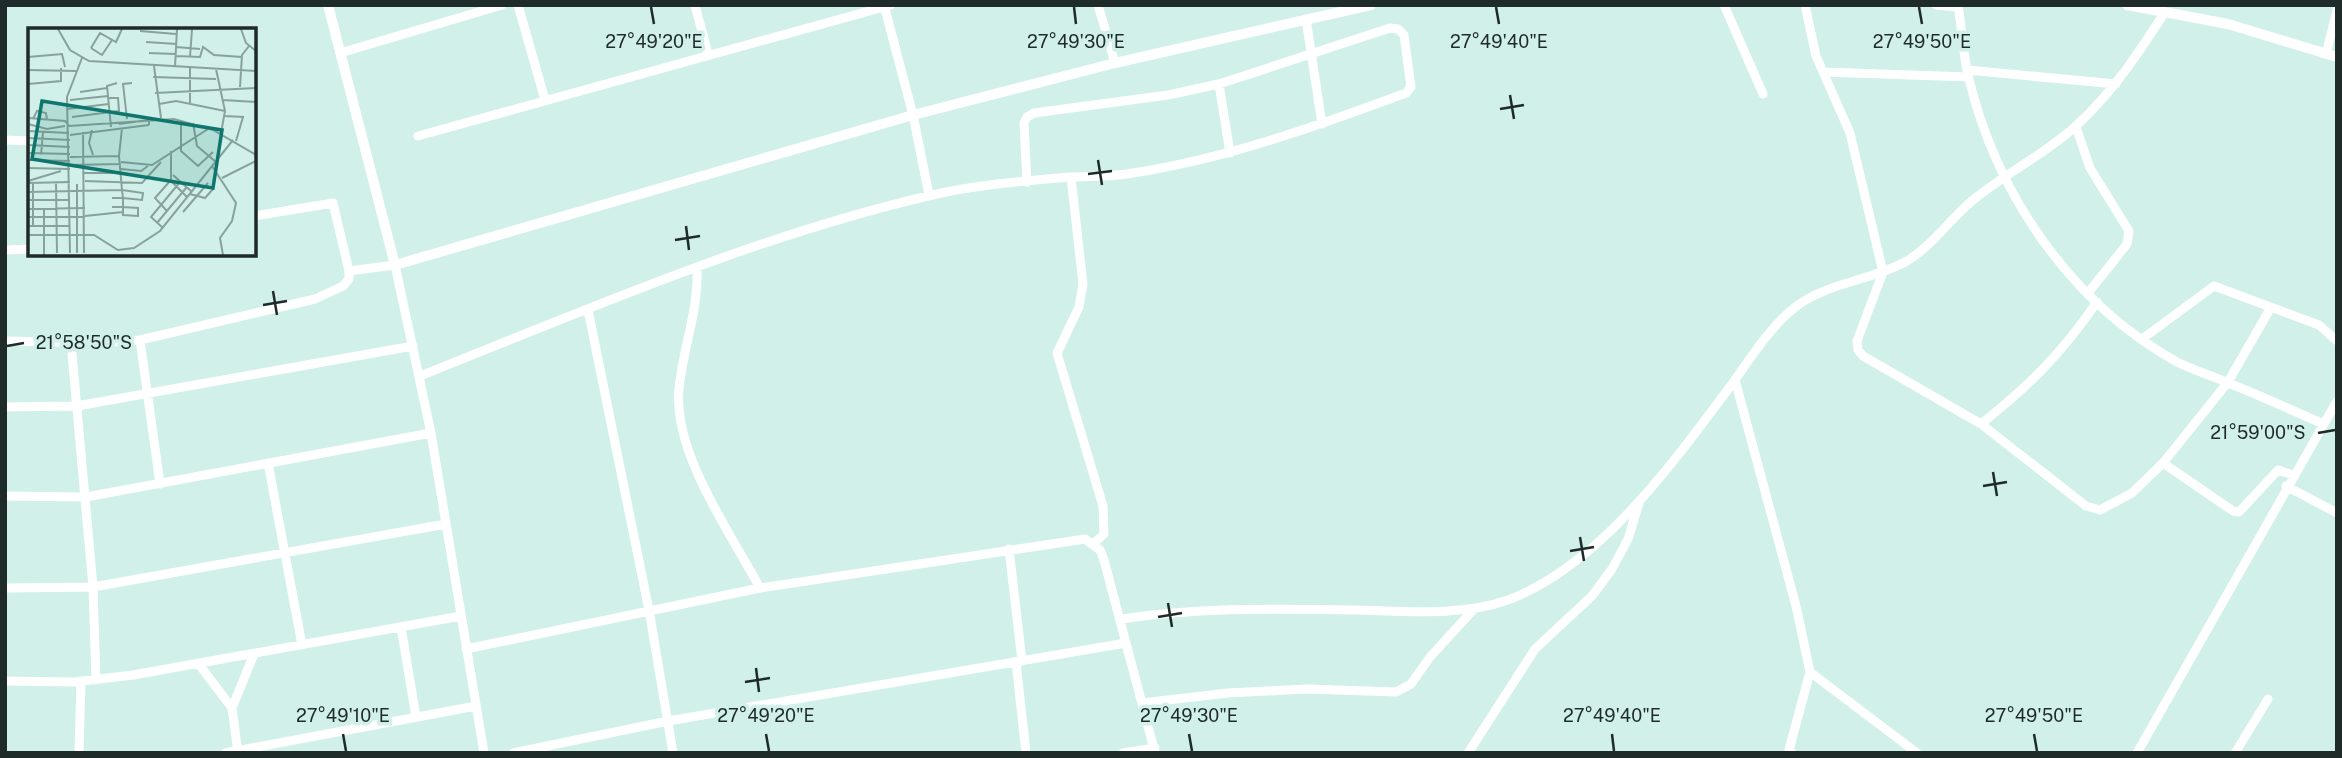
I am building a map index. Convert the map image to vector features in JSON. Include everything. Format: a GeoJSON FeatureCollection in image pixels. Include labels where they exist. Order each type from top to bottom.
{"type":"FeatureCollection","features":[{"type":"Feature","properties":{"kind":"street"},"geometry":{"type":"LineString","coordinates":[[328,5],[396,265],[420,376],[484,753]]}},
{"type":"Feature","properties":{"kind":"street"},"geometry":{"type":"LineString","coordinates":[[340,53],[502,5]]}},
{"type":"Feature","properties":{"kind":"street"},"geometry":{"type":"LineString","coordinates":[[517,5],[545,100]]}},
{"type":"Feature","properties":{"kind":"street"},"geometry":{"type":"LineString","coordinates":[[695,5],[708,54]]}},
{"type":"Feature","properties":{"kind":"street"},"geometry":{"type":"LineString","coordinates":[[1098,5],[1115,63]]}},
{"type":"Feature","properties":{"kind":"street"},"geometry":{"type":"LineString","coordinates":[[349,271],[396,265],[913,115],[1115,63],[1371,5]]}},
{"type":"Feature","properties":{"kind":"street"},"geometry":{"type":"LineString","coordinates":[[1724,5],[1763,94]]}},
{"type":"Feature","properties":{"kind":"street"},"geometry":{"type":"LineString","coordinates":[[1805,5],[1815,56],[1850,133],[1883,272],[1857,341],[1858,350],[1863,356],[1981,424],[2086,506],[2100,510],[2132,494],[2163,463],[2228,382],[2270,309]]}},
{"type":"Feature","properties":{"kind":"street"},"geometry":{"type":"LineString","coordinates":[[1936,5],[1958,6],[1968,74],[1986,138],[2004,177],[2025,216],[2052,253],[2088,293],[2141,339],[2179,363],[2324,424]]}},
{"type":"Feature","properties":{"kind":"street"},"geometry":{"type":"LineString","coordinates":[[2127,5],[2228,24],[2332,55],[2337,10]]}},
{"type":"Feature","properties":{"kind":"street"},"geometry":{"type":"LineString","coordinates":[[418,136],[887,6],[929,195]]}},
{"type":"Feature","properties":{"kind":"street"},"geometry":{"type":"LineString","coordinates":[[1122,619],[1163,612],[1252,608],[1407,611],[1475,608],[1527,592],[1560,572],[1603,535],[1680,457],[1775,327],[1794,308],[1818,293],[1883,272],[1910,259],[1972,201],[2076,127],[2116,84],[2165,12]]}},
{"type":"Feature","properties":{"kind":"street"},"geometry":{"type":"LineString","coordinates":[[1306,19],[1322,124]]}},
{"type":"Feature","properties":{"kind":"street"},"geometry":{"type":"LineString","coordinates":[[420,376],[697,268],[817,227],[929,195],[1071,177],[1130,174],[1230,153],[1322,124],[1406,93],[1412,82],[1404,35],[1398,29],[1219,84],[1168,95],[1034,113],[1027,117],[1024,123],[1027,182]]}},
{"type":"Feature","properties":{"kind":"street"},"geometry":{"type":"LineString","coordinates":[[1824,72],[1968,74],[2116,84]]}},
{"type":"Feature","properties":{"kind":"street"},"geometry":{"type":"LineString","coordinates":[[1219,84],[1230,153]]}},
{"type":"Feature","properties":{"kind":"street"},"geometry":{"type":"LineString","coordinates":[[2076,127],[2094,177],[2129,231],[2127,243],[2088,293]]}},
{"type":"Feature","properties":{"kind":"street"},"geometry":{"type":"LineString","coordinates":[[5,140],[28,141]]}},
{"type":"Feature","properties":{"kind":"street"},"geometry":{"type":"LineString","coordinates":[[1071,177],[1083,284],[1079,307],[1057,353],[1103,506],[1104,534],[1094,543]]}},
{"type":"Feature","properties":{"kind":"street"},"geometry":{"type":"LineString","coordinates":[[5,341],[71,344],[140,340],[315,299],[343,286],[349,279],[333,203],[256,216]]}},
{"type":"Feature","properties":{"kind":"street"},"geometry":{"type":"LineString","coordinates":[[5,250],[28,249]]}},
{"type":"Feature","properties":{"kind":"street"},"geometry":{"type":"LineString","coordinates":[[697,268],[698,294],[679,387],[681,431],[691,460],[760,588]]}},
{"type":"Feature","properties":{"kind":"street"},"geometry":{"type":"LineString","coordinates":[[2141,339],[2214,286],[2319,325],[2337,341]]}},
{"type":"Feature","properties":{"kind":"street"},"geometry":{"type":"LineString","coordinates":[[1981,424],[2030,386],[2066,346],[2097,302]]}},
{"type":"Feature","properties":{"kind":"street"},"geometry":{"type":"LineString","coordinates":[[588,310],[649,610],[673,753]]}},
{"type":"Feature","properties":{"kind":"street"},"geometry":{"type":"LineString","coordinates":[[140,340],[160,484]]}},
{"type":"Feature","properties":{"kind":"street"},"geometry":{"type":"LineString","coordinates":[[71,344],[93,587],[96,680]]}},
{"type":"Feature","properties":{"kind":"street"},"geometry":{"type":"LineString","coordinates":[[5,407],[77,406],[413,346]]}},
{"type":"Feature","properties":{"kind":"street"},"geometry":{"type":"LineString","coordinates":[[1735,380],[1796,606],[1810,672],[1789,752]]}},
{"type":"Feature","properties":{"kind":"street"},"geometry":{"type":"LineString","coordinates":[[2137,753],[2286,486],[2337,401]]}},
{"type":"Feature","properties":{"kind":"street"},"geometry":{"type":"LineString","coordinates":[[5,496],[86,496],[431,433]]}},
{"type":"Feature","properties":{"kind":"street"},"geometry":{"type":"LineString","coordinates":[[268,463],[302,645]]}},
{"type":"Feature","properties":{"kind":"street"},"geometry":{"type":"LineString","coordinates":[[2163,463],[2233,512],[2239,512],[2278,470],[2293,475]]}},
{"type":"Feature","properties":{"kind":"street"},"geometry":{"type":"LineString","coordinates":[[2286,486],[2337,513]]}},
{"type":"Feature","properties":{"kind":"street"},"geometry":{"type":"LineString","coordinates":[[1468,753],[1535,649],[1592,596],[1612,569],[1628,539],[1640,498]]}},
{"type":"Feature","properties":{"kind":"street"},"geometry":{"type":"LineString","coordinates":[[5,589],[93,587],[446,524]]}},
{"type":"Feature","properties":{"kind":"street"},"geometry":{"type":"LineString","coordinates":[[466,649],[760,588],[1085,539],[1094,543],[1104,560],[1122,619],[1155,751],[1123,753]]}},
{"type":"Feature","properties":{"kind":"street"},"geometry":{"type":"LineString","coordinates":[[1009,549],[1026,753]]}},
{"type":"Feature","properties":{"kind":"street"},"geometry":{"type":"LineString","coordinates":[[1142,703],[1228,693],[1307,689],[1396,692],[1411,684],[1430,657],[1475,608]]}},
{"type":"Feature","properties":{"kind":"street"},"geometry":{"type":"LineString","coordinates":[[5,681],[96,680],[461,616]]}},
{"type":"Feature","properties":{"kind":"street"},"geometry":{"type":"LineString","coordinates":[[401,627],[416,717]]}},
{"type":"Feature","properties":{"kind":"street"},"geometry":{"type":"LineString","coordinates":[[513,753],[668,721],[1126,643]]}},
{"type":"Feature","properties":{"kind":"street"},"geometry":{"type":"LineString","coordinates":[[232,708],[254,654]]}},
{"type":"Feature","properties":{"kind":"street"},"geometry":{"type":"LineString","coordinates":[[198,663],[232,708],[238,751]]}},
{"type":"Feature","properties":{"kind":"street"},"geometry":{"type":"LineString","coordinates":[[1810,672],[1914,752]]}},
{"type":"Feature","properties":{"kind":"street"},"geometry":{"type":"LineString","coordinates":[[79,753],[81,681]]}},
{"type":"Feature","properties":{"kind":"street"},"geometry":{"type":"LineString","coordinates":[[2235,753],[2268,699]]}},
{"type":"Feature","properties":{"kind":"street"},"geometry":{"type":"LineString","coordinates":[[225,753],[476,706]]}}]}
